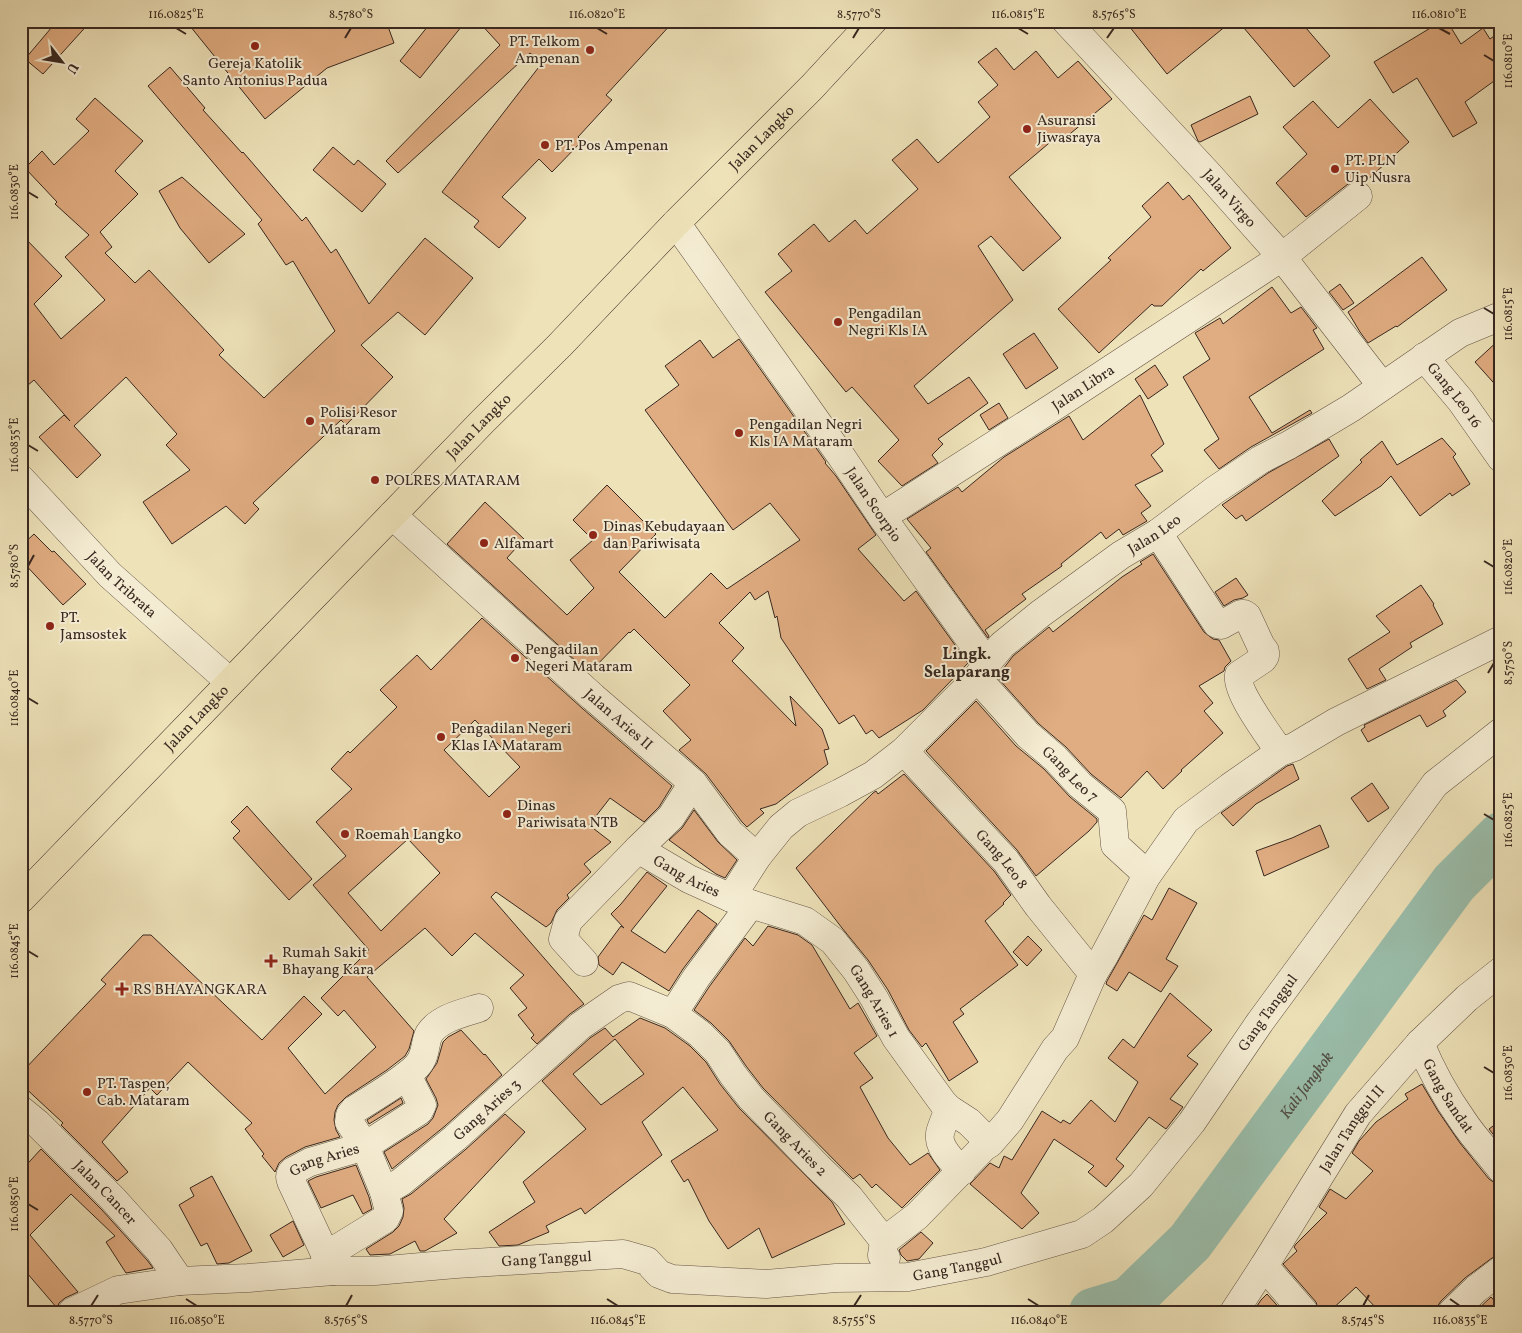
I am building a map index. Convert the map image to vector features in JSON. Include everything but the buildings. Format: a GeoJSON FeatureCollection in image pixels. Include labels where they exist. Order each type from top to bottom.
{"type":"FeatureCollection","features":[{"type":"Feature","properties":{"kind":"main road","name":"Jalan Langko"},"geometry":{"type":"LineString","coordinates":[[21,899],[392,514],[560,345],[676,223],[812,87],[873,21]]}},
{"type":"Feature","properties":{"kind":"street","name":"Jalan Virgo"},"geometry":{"type":"LineString","coordinates":[[1066,21],[1210,176],[1282,257],[1382,386]]}},
{"type":"Feature","properties":{"kind":"street","name":"Jalan Libra"},"geometry":{"type":"LineString","coordinates":[[882,517],[1282,257],[1358,196]]}},
{"type":"Feature","properties":{"kind":"street","name":"Jalan Scorpio"},"geometry":{"type":"LineString","coordinates":[[676,223],[835,448],[982,670]]}},
{"type":"Feature","properties":{"kind":"street","name":"Jalan Leo"},"geometry":{"type":"LineString","coordinates":[[840,793],[873,775],[919,737],[982,670],[1002,645],[1040,614],[1158,532],[1214,490],[1260,460],[1351,408],[1460,333],[1501,316]]}},
{"type":"Feature","properties":{"kind":"street","name":"Gang Leo 16"},"geometry":{"type":"LineString","coordinates":[[1424,357],[1461,401],[1501,458]]}},
{"type":"Feature","properties":{"kind":"street","name":"Jalan Tribrata"},"geometry":{"type":"LineString","coordinates":[[21,479],[110,575],[230,682]]}},
{"type":"Feature","properties":{"kind":"street","name":"Jalan Aries II"},"geometry":{"type":"LineString","coordinates":[[392,514],[593,697],[693,784],[730,833],[757,857]]}},
{"type":"Feature","properties":{"kind":"street"},"geometry":{"type":"LineString","coordinates":[[1158,532],[1217,624],[1221,625],[1241,614],[1247,616],[1265,651],[1265,656],[1239,676],[1239,684],[1246,701],[1280,752]]}},
{"type":"Feature","properties":{"kind":"street"},"geometry":{"type":"LineString","coordinates":[[892,1260],[917,1216],[990,1143],[1010,1120],[1055,1049],[1065,1038],[1093,974],[1146,877],[1186,820],[1230,786],[1280,752],[1294,747],[1336,722],[1501,640]]}},
{"type":"Feature","properties":{"kind":"street","name":"Gang Leo 7"},"geometry":{"type":"LineString","coordinates":[[982,670],[1028,735],[1055,758],[1080,785],[1112,810],[1115,845],[1146,876]]}},
{"type":"Feature","properties":{"kind":"street","name":"Gang Tanggul"},"geometry":{"type":"LineString","coordinates":[[72,1312],[118,1290],[180,1281],[248,1278],[329,1263],[375,1271],[624,1254],[647,1262],[659,1274],[672,1279],[766,1284],[836,1278],[892,1260],[986,1262],[1082,1234],[1122,1203],[1141,1185],[1192,1122],[1260,1022],[1435,784],[1501,732]]}},
{"type":"Feature","properties":{"kind":"street","name":"Gang Leo 8"},"geometry":{"type":"LineString","coordinates":[[904,750],[1006,861],[1038,906],[1093,974]]}},
{"type":"Feature","properties":{"kind":"street"},"geometry":{"type":"LineString","coordinates":[[638,849],[670,817],[693,784]]}},
{"type":"Feature","properties":{"kind":"street","name":"Gang Aries"},"geometry":{"type":"LineString","coordinates":[[673,1014],[741,901],[757,857],[780,827],[798,813],[840,793]]}},
{"type":"Feature","properties":{"kind":"street","name":"Gang Aries"},"geometry":{"type":"LineString","coordinates":[[584,962],[563,940],[568,920],[638,849],[688,879],[741,901]]}},
{"type":"Feature","properties":{"kind":"street","name":"Gang Aries 1"},"geometry":{"type":"LineString","coordinates":[[741,901],[805,921],[833,941],[861,977],[896,1038],[943,1103],[970,1122],[990,1143]]}},
{"type":"Feature","properties":{"kind":"street","name":"Jalan Tanggul II"},"geometry":{"type":"LineString","coordinates":[[1234,1312],[1358,1114],[1420,1043],[1467,998],[1501,971]]}},
{"type":"Feature","properties":{"kind":"street","name":"Gang Aries 3"},"geometry":{"type":"LineString","coordinates":[[384,1192],[401,1182],[455,1138],[580,1026],[618,999],[629,996],[673,1014]]}},
{"type":"Feature","properties":{"kind":"street","name":"Gang Aries"},"geometry":{"type":"LineString","coordinates":[[329,1263],[289,1176],[292,1171],[310,1162],[365,1146],[349,1122],[350,1115],[354,1110],[407,1075],[418,1065],[424,1054],[429,1034],[438,1025],[449,1017],[479,1008]]}},
{"type":"Feature","properties":{"kind":"street","name":"Gang Aries 2"},"geometry":{"type":"LineString","coordinates":[[673,1014],[700,1034],[718,1052],[751,1098],[849,1197],[892,1260]]}},
{"type":"Feature","properties":{"kind":"street","name":"Gang Sandat"},"geometry":{"type":"LineString","coordinates":[[1420,1043],[1428,1062],[1450,1101],[1463,1121],[1501,1169]]}},
{"type":"Feature","properties":{"kind":"street"},"geometry":{"type":"LineString","coordinates":[[329,1263],[385,1219],[388,1210],[384,1192],[365,1146],[419,1111],[422,1105],[407,1075]]}},
{"type":"Feature","properties":{"kind":"street"},"geometry":{"type":"LineString","coordinates":[[949,1109],[940,1134],[941,1144],[950,1160],[962,1171]]}},
{"type":"Feature","properties":{"kind":"street","name":"Jalan Cancer"},"geometry":{"type":"LineString","coordinates":[[21,1110],[37,1123],[112,1198],[159,1250],[180,1281]]}},
{"type":"Feature","properties":{"kind":"street"},"geometry":{"type":"LineString","coordinates":[[1264,1266],[1304,1312]]}},
{"type":"Feature","properties":{"kind":"street"},"geometry":{"type":"LineString","coordinates":[[1452,1312],[1476,1289],[1501,1270]]}},
{"type":"Feature","properties":{"kind":"waterway","name":"Kali Jangkok"},"geometry":{"type":"LineString","coordinates":[[1093,1312],[1129,1301],[1190,1242],[1454,883],[1501,836]]}},
{"type":"Feature","properties":{"kind":"place","name":"Gereja Katolik Santo Antonius Padua"},"geometry":{"type":"Point","coordinates":[255,46]}},
{"type":"Feature","properties":{"kind":"place","name":"PT. Telkom Ampenan"},"geometry":{"type":"Point","coordinates":[590,50]}},
{"type":"Feature","properties":{"kind":"place","name":"Asuransi Jiwasraya"},"geometry":{"type":"Point","coordinates":[1027,129]}},
{"type":"Feature","properties":{"kind":"place","name":"PT. Pos Ampenan"},"geometry":{"type":"Point","coordinates":[545,145]}},
{"type":"Feature","properties":{"kind":"place","name":"PT. PLN Uip Nusra"},"geometry":{"type":"Point","coordinates":[1335,169]}},
{"type":"Feature","properties":{"kind":"place","name":"Pengadilan Negri Kls IA"},"geometry":{"type":"Point","coordinates":[838,322]}},
{"type":"Feature","properties":{"kind":"place","name":"Polisi Resor Mataram"},"geometry":{"type":"Point","coordinates":[310,421]}},
{"type":"Feature","properties":{"kind":"place","name":"Pengadilan Negri Kls IA Mataram"},"geometry":{"type":"Point","coordinates":[739,433]}},
{"type":"Feature","properties":{"kind":"place","name":"POLRES MATARAM"},"geometry":{"type":"Point","coordinates":[375,480]}},
{"type":"Feature","properties":{"kind":"place","name":"Dinas Kebudayaan dan Pariwisata"},"geometry":{"type":"Point","coordinates":[593,535]}},
{"type":"Feature","properties":{"kind":"place","name":"Alfamart"},"geometry":{"type":"Point","coordinates":[484,543]}},
{"type":"Feature","properties":{"kind":"place","name":"PT. Jamsostek"},"geometry":{"type":"Point","coordinates":[50,626]}},
{"type":"Feature","properties":{"kind":"place","name":"Pengadilan Negeri Mataram"},"geometry":{"type":"Point","coordinates":[515,658]}},
{"type":"Feature","properties":{"kind":"place","name":"Pengadilan Negeri Klas IA Mataram"},"geometry":{"type":"Point","coordinates":[441,737]}},
{"type":"Feature","properties":{"kind":"place","name":"Dinas Pariwisata NTB"},"geometry":{"type":"Point","coordinates":[507,814]}},
{"type":"Feature","properties":{"kind":"place","name":"Roemah Langko"},"geometry":{"type":"Point","coordinates":[345,834]}},
{"type":"Feature","properties":{"kind":"place","name":"Rumah Sakit Bhayang Kara"},"geometry":{"type":"Point","coordinates":[271,961]}},
{"type":"Feature","properties":{"kind":"place","name":"RS BHAYANGKARA"},"geometry":{"type":"Point","coordinates":[122,989]}},
{"type":"Feature","properties":{"kind":"place","name":"PT. Taspen, Cab. Mataram"},"geometry":{"type":"Point","coordinates":[87,1092]}},
{"type":"Feature","properties":{"kind":"district","name":"Lingk. Selaparang"},"geometry":{"type":"Point","coordinates":[967,662]}}]}
